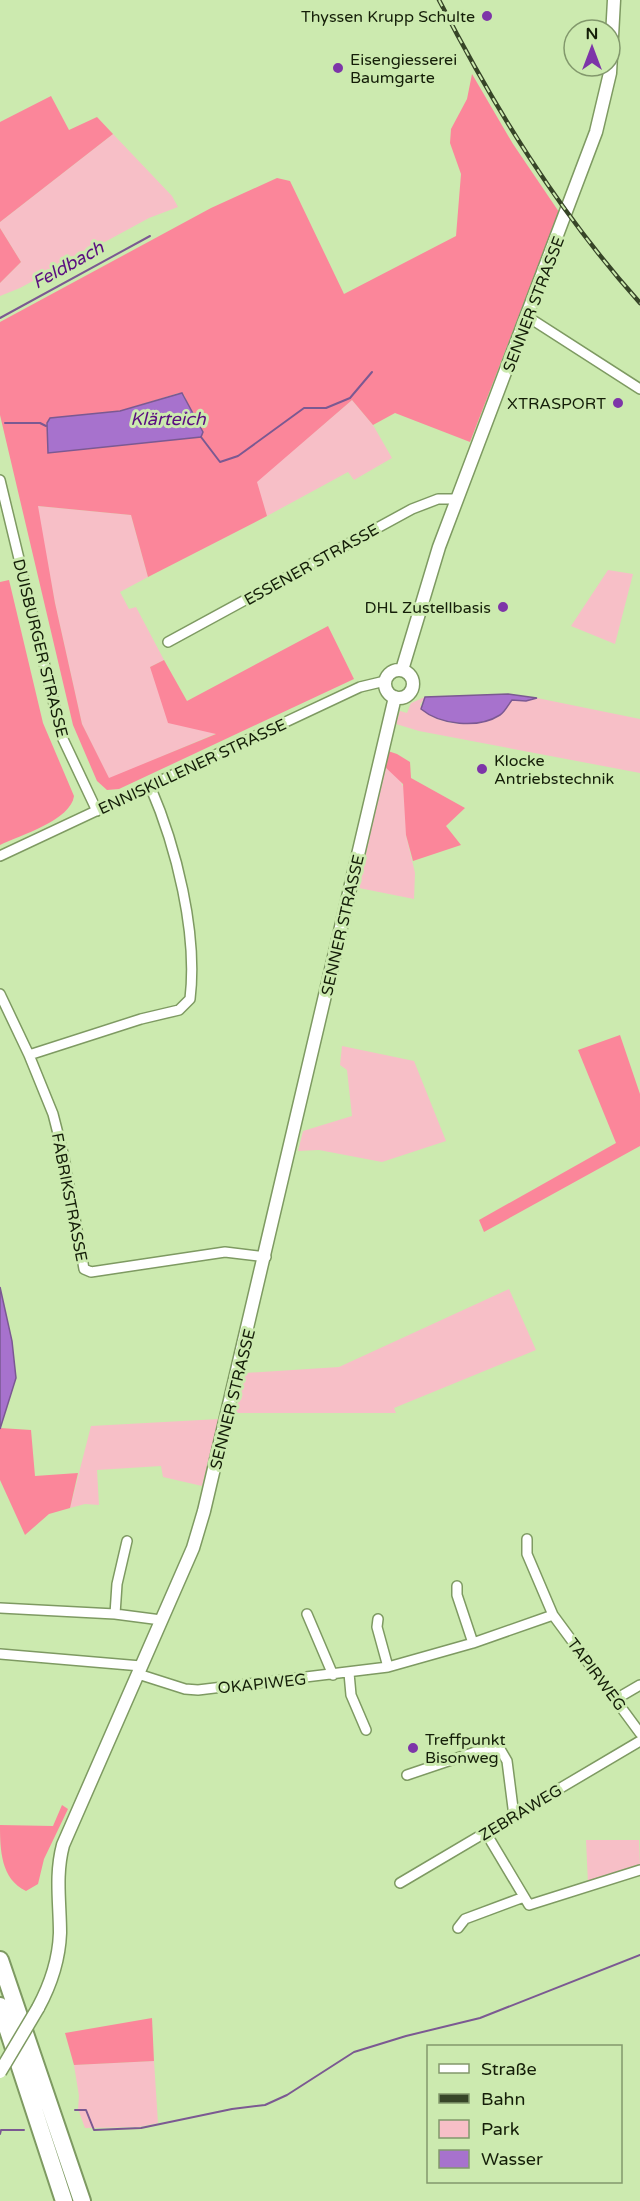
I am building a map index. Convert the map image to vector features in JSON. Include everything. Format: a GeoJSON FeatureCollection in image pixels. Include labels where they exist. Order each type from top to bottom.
{"type":"FeatureCollection","features":[{"type":"Feature","properties":{"kind":"highway"},"geometry":{"type":"LineString","coordinates":[[0,1960],[82,2201]]}},
{"type":"Feature","properties":{"kind":"highway"},"geometry":{"type":"LineString","coordinates":[[0,2006],[64,2201]]}},
{"type":"Feature","properties":{"kind":"street","name":"SENNER STRASSE"},"geometry":{"type":"LineString","coordinates":[[402,670],[426,584],[602,115],[610,73],[614,0]]}},
{"type":"Feature","properties":{"kind":"street"},"geometry":{"type":"LineString","coordinates":[[528,317],[640,389]]}},
{"type":"Feature","properties":{"kind":"street","name":"DUISBURGER STRASSE"},"geometry":{"type":"LineString","coordinates":[[0,480],[62,737],[97,811]]}},
{"type":"Feature","properties":{"kind":"street","name":"ESSENER STRASSE"},"geometry":{"type":"LineString","coordinates":[[168,642],[412,509],[438,499],[457,499]]}},
{"type":"Feature","properties":{"kind":"street"},"geometry":{"type":"LineString","coordinates":[[402,670],[409,674],[412,686],[406,695],[395,697],[387,692],[385,681],[390,672],[402,670]]}},
{"type":"Feature","properties":{"kind":"street","name":"ENNISKILLENER STRASSE"},"geometry":{"type":"LineString","coordinates":[[0,856],[366,685],[385,681]]}},
{"type":"Feature","properties":{"kind":"street","name":"SENNER STRASSE"},"geometry":{"type":"LineString","coordinates":[[0,2072],[38,2008],[51,1981],[58,1952],[57,1881],[63,1845],[199,1532],[266,1257],[395,697]]}},
{"type":"Feature","properties":{"kind":"street"},"geometry":{"type":"LineString","coordinates":[[29,1055],[141,1019],[179,1010],[190,999],[189,942],[181,878],[166,825],[150,786]]}},
{"type":"Feature","properties":{"kind":"street","name":"FABRIKSTRASSE"},"geometry":{"type":"LineString","coordinates":[[0,994],[29,1055],[56,1126],[84,1269],[91,1272],[225,1252],[266,1257]]}},
{"type":"Feature","properties":{"kind":"street"},"geometry":{"type":"LineString","coordinates":[[527,1539],[527,1554],[552,1615]]}},
{"type":"Feature","properties":{"kind":"street"},"geometry":{"type":"LineString","coordinates":[[115,1614],[117,1584],[127,1541]]}},
{"type":"Feature","properties":{"kind":"street"},"geometry":{"type":"LineString","coordinates":[[457,1586],[457,1595],[473,1643]]}},
{"type":"Feature","properties":{"kind":"street"},"geometry":{"type":"LineString","coordinates":[[0,1608],[115,1614],[161,1620]]}},
{"type":"Feature","properties":{"kind":"street"},"geometry":{"type":"LineString","coordinates":[[307,1614],[333,1675]]}},
{"type":"Feature","properties":{"kind":"street","name":"OKAPIWEG"},"geometry":{"type":"LineString","coordinates":[[0,1654],[139,1670],[191,1690],[388,1667],[473,1643],[552,1615]]}},
{"type":"Feature","properties":{"kind":"street","name":"TAPIRWEG"},"geometry":{"type":"LineString","coordinates":[[552,1615],[640,1733]]}},
{"type":"Feature","properties":{"kind":"street"},"geometry":{"type":"LineString","coordinates":[[378,1619],[377,1627],[388,1667]]}},
{"type":"Feature","properties":{"kind":"street"},"geometry":{"type":"LineString","coordinates":[[349,1673],[351,1695],[366,1730]]}},
{"type":"Feature","properties":{"kind":"street"},"geometry":{"type":"LineString","coordinates":[[616,1699],[640,1685]]}},
{"type":"Feature","properties":{"kind":"street","name":"ZEBRAWEG"},"geometry":{"type":"LineString","coordinates":[[400,1883],[640,1741]]}},
{"type":"Feature","properties":{"kind":"street"},"geometry":{"type":"LineString","coordinates":[[407,1775],[487,1748],[500,1749],[507,1761],[514,1816]]}},
{"type":"Feature","properties":{"kind":"street"},"geometry":{"type":"LineString","coordinates":[[486,1833],[529,1905],[640,1870]]}},
{"type":"Feature","properties":{"kind":"street"},"geometry":{"type":"LineString","coordinates":[[458,1928],[465,1919],[524,1897]]}},
{"type":"Feature","properties":{"kind":"green space"},"geometry":{"type":"Polygon","coordinates":[[[113,134],[172,196],[178,207],[149,218],[20,288],[0,296],[0,283],[21,262],[0,228],[0,222],[113,134]]]}},
{"type":"Feature","properties":{"kind":"green space"},"geometry":{"type":"Polygon","coordinates":[[[352,400],[373,425],[392,458],[354,480],[348,472],[267,516],[256,482],[352,400]]]}},
{"type":"Feature","properties":{"kind":"green space"},"geometry":{"type":"Polygon","coordinates":[[[37,506],[131,515],[148,577],[120,592],[129,609],[136,607],[164,660],[150,667],[217,733],[109,779],[82,724],[55,603],[37,506]]]}},
{"type":"Feature","properties":{"kind":"green space"},"geometry":{"type":"Polygon","coordinates":[[[608,570],[633,574],[615,644],[571,626],[608,570]]]}},
{"type":"Feature","properties":{"kind":"green space"},"geometry":{"type":"Polygon","coordinates":[[[425,697],[420,705],[426,711],[433,717],[452,723],[482,722],[499,713],[512,700],[526,701],[537,698],[640,719],[640,773],[419,731],[396,724],[400,711],[407,713],[411,703],[425,697]]]}},
{"type":"Feature","properties":{"kind":"green space"},"geometry":{"type":"Polygon","coordinates":[[[384,766],[399,778],[406,793],[406,835],[415,873],[414,899],[359,888],[384,766]]]}},
{"type":"Feature","properties":{"kind":"green space"},"geometry":{"type":"Polygon","coordinates":[[[342,1046],[414,1061],[446,1141],[382,1162],[319,1150],[298,1151],[303,1131],[352,1116],[347,1070],[340,1065],[342,1046]]]}},
{"type":"Feature","properties":{"kind":"green space"},"geometry":{"type":"Polygon","coordinates":[[[509,1289],[536,1350],[394,1408],[396,1413],[235,1413],[245,1373],[339,1367],[509,1289]]]}},
{"type":"Feature","properties":{"kind":"green space"},"geometry":{"type":"Polygon","coordinates":[[[219,1419],[202,1486],[163,1477],[161,1466],[97,1470],[99,1505],[85,1504],[70,1508],[91,1426],[219,1419]]]}},
{"type":"Feature","properties":{"kind":"green space"},"geometry":{"type":"Polygon","coordinates":[[[586,1840],[639,1840],[640,1866],[588,1883],[586,1840]]]}},
{"type":"Feature","properties":{"kind":"green space"},"geometry":{"type":"Polygon","coordinates":[[[154,2061],[158,2123],[139,2127],[85,2128],[78,2109],[79,2096],[74,2065],[154,2061]]]}},
{"type":"Feature","properties":{"kind":"shaded area"},"geometry":{"type":"Polygon","coordinates":[[[472,74],[513,144],[559,212],[470,442],[395,413],[373,425],[352,400],[257,482],[267,516],[148,577],[131,515],[38,506],[55,603],[82,724],[109,778],[216,734],[168,723],[150,667],[164,660],[187,701],[328,626],[354,679],[119,789],[107,790],[97,781],[73,725],[0,415],[0,322],[211,208],[277,178],[290,181],[344,294],[456,236],[461,174],[450,143],[451,129],[467,99],[472,74]],[[179,393],[120,411],[93,414],[202,436],[184,395],[179,393]]]}},
{"type":"Feature","properties":{"kind":"shaded area"},"geometry":{"type":"Polygon","coordinates":[[[51,96],[69,130],[97,117],[113,134],[0,222],[0,122],[51,96]]]}},
{"type":"Feature","properties":{"kind":"shaded area"},"geometry":{"type":"Polygon","coordinates":[[[0,228],[21,262],[0,283],[0,228]]]}},
{"type":"Feature","properties":{"kind":"shaded area"},"geometry":{"type":"Polygon","coordinates":[[[9,580],[43,723],[74,796],[71,805],[55,819],[0,845],[0,582],[9,580]]]}},
{"type":"Feature","properties":{"kind":"shaded area"},"geometry":{"type":"Polygon","coordinates":[[[388,751],[410,762],[411,778],[465,808],[446,826],[461,845],[413,861],[406,835],[403,784],[384,766],[388,751]]]}},
{"type":"Feature","properties":{"kind":"shaded area"},"geometry":{"type":"Polygon","coordinates":[[[620,1035],[640,1094],[640,1146],[484,1232],[479,1220],[616,1143],[578,1050],[620,1035]]]}},
{"type":"Feature","properties":{"kind":"shaded area"},"geometry":{"type":"Polygon","coordinates":[[[0,1428],[31,1430],[35,1476],[78,1473],[70,1508],[49,1514],[25,1535],[0,1480],[0,1428]]]}},
{"type":"Feature","properties":{"kind":"shaded area"},"geometry":{"type":"Polygon","coordinates":[[[62,1805],[68,1809],[44,1859],[38,1884],[26,1891],[11,1879],[7,1871],[2,1854],[0,1825],[53,1826],[62,1805]]]}},
{"type":"Feature","properties":{"kind":"shaded area"},"geometry":{"type":"Polygon","coordinates":[[[152,2018],[154,2061],[74,2065],[65,2033],[152,2018]]]}},
{"type":"Feature","properties":{"kind":"water","name":"Klärteich"},"geometry":{"type":"Polygon","coordinates":[[[182,393],[203,432],[201,437],[48,453],[47,423],[50,418],[120,411],[182,393]]]}},
{"type":"Feature","properties":{"kind":"water"},"geometry":{"type":"Polygon","coordinates":[[[508,694],[537,698],[526,701],[512,700],[500,715],[481,722],[449,722],[438,719],[421,709],[425,697],[508,694]]]}},
{"type":"Feature","properties":{"kind":"water"},"geometry":{"type":"Polygon","coordinates":[[[0,1287],[12,1341],[16,1378],[0,1429],[0,1287]]]}},
{"type":"Feature","properties":{"kind":"waterway","name":"Feldbach"},"geometry":{"type":"LineString","coordinates":[[0,318],[150,236]]}},
{"type":"Feature","properties":{"kind":"waterway"},"geometry":{"type":"LineString","coordinates":[[201,437],[220,462],[238,456],[304,408],[326,408],[350,398],[372,372]]}},
{"type":"Feature","properties":{"kind":"waterway"},"geometry":{"type":"LineString","coordinates":[[5,423],[40,423],[46,426]]}},
{"type":"Feature","properties":{"kind":"waterway"},"geometry":{"type":"LineString","coordinates":[[75,2110],[86,2110],[94,2130],[141,2128],[232,2109],[265,2105],[287,2095],[354,2052],[406,2036],[480,2018],[640,1955]]}},
{"type":"Feature","properties":{"kind":"waterway"},"geometry":{"type":"LineString","coordinates":[[0,2134],[1,2130],[24,2130]]}},
{"type":"Feature","properties":{"kind":"railway"},"geometry":{"type":"LineString","coordinates":[[439,0],[482,80],[530,158],[582,232],[640,303]]}},
{"type":"Feature","properties":{"kind":"place","name":"Thyssen Krupp Schulte"},"geometry":{"type":"Point","coordinates":[487,16]}},
{"type":"Feature","properties":{"kind":"place","name":"Eisengiesserei Baumgarte"},"geometry":{"type":"Point","coordinates":[338,68]}},
{"type":"Feature","properties":{"kind":"place","name":"XTRASPORT"},"geometry":{"type":"Point","coordinates":[618,403]}},
{"type":"Feature","properties":{"kind":"place","name":"DHL Zustellbasis"},"geometry":{"type":"Point","coordinates":[503,607]}},
{"type":"Feature","properties":{"kind":"place","name":"Klocke Antriebstechnik"},"geometry":{"type":"Point","coordinates":[482,769]}},
{"type":"Feature","properties":{"kind":"place","name":"Treffpunkt Bisonweg"},"geometry":{"type":"Point","coordinates":[413,1748]}}]}
